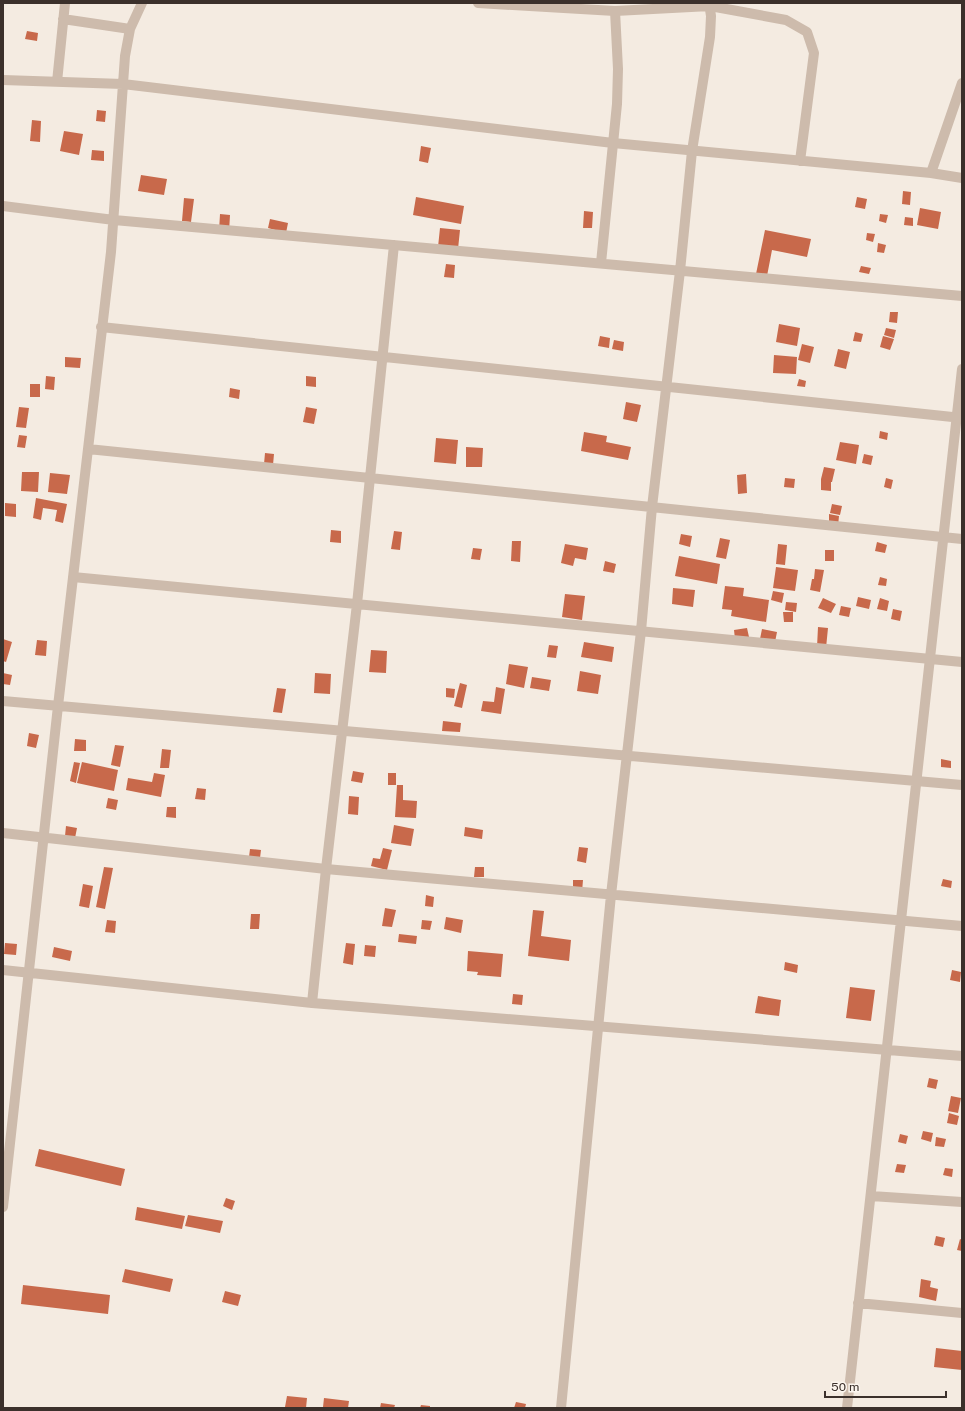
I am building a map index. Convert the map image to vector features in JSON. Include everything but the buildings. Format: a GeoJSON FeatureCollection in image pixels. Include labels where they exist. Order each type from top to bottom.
{"type":"FeatureCollection","features":[{"type":"Feature","properties":{"kind":"street"},"geometry":{"type":"LineString","coordinates":[[58,82],[65,3]]}},
{"type":"Feature","properties":{"kind":"street"},"geometry":{"type":"LineString","coordinates":[[3,1207],[8,1122],[29,973],[114,220],[125,56],[130,29],[142,3]]}},
{"type":"Feature","properties":{"kind":"street"},"geometry":{"type":"LineString","coordinates":[[478,3],[615,11],[709,4],[786,20],[807,32],[814,53],[800,161]]}},
{"type":"Feature","properties":{"kind":"street"},"geometry":{"type":"LineString","coordinates":[[560,1408],[611,895],[641,631],[652,507],[680,271],[692,150],[710,36],[711,16],[709,4]]}},
{"type":"Feature","properties":{"kind":"street"},"geometry":{"type":"LineString","coordinates":[[600,263],[613,143],[618,69],[615,11]]}},
{"type":"Feature","properties":{"kind":"street"},"geometry":{"type":"LineString","coordinates":[[64,19],[130,29]]}},
{"type":"Feature","properties":{"kind":"street"},"geometry":{"type":"LineString","coordinates":[[3,80],[123,84],[613,143],[931,173],[962,178]]}},
{"type":"Feature","properties":{"kind":"street"},"geometry":{"type":"LineString","coordinates":[[931,173],[962,83]]}},
{"type":"Feature","properties":{"kind":"street"},"geometry":{"type":"LineString","coordinates":[[3,206],[114,220],[962,296]]}},
{"type":"Feature","properties":{"kind":"street"},"geometry":{"type":"LineString","coordinates":[[312,1003],[357,604],[394,245]]}},
{"type":"Feature","properties":{"kind":"street"},"geometry":{"type":"LineString","coordinates":[[101,327],[959,418]]}},
{"type":"Feature","properties":{"kind":"street"},"geometry":{"type":"LineString","coordinates":[[847,1408],[943,537],[959,418],[962,370]]}},
{"type":"Feature","properties":{"kind":"street"},"geometry":{"type":"LineString","coordinates":[[88,449],[962,539]]}},
{"type":"Feature","properties":{"kind":"street"},"geometry":{"type":"LineString","coordinates":[[73,577],[962,662]]}},
{"type":"Feature","properties":{"kind":"street"},"geometry":{"type":"LineString","coordinates":[[3,701],[962,785]]}},
{"type":"Feature","properties":{"kind":"street"},"geometry":{"type":"LineString","coordinates":[[3,833],[326,869],[962,926]]}},
{"type":"Feature","properties":{"kind":"street"},"geometry":{"type":"LineString","coordinates":[[3,970],[312,1003],[962,1056]]}},
{"type":"Feature","properties":{"kind":"street"},"geometry":{"type":"LineString","coordinates":[[870,1196],[962,1202]]}},
{"type":"Feature","properties":{"kind":"street"},"geometry":{"type":"LineString","coordinates":[[858,1303],[962,1313]]}}]}
